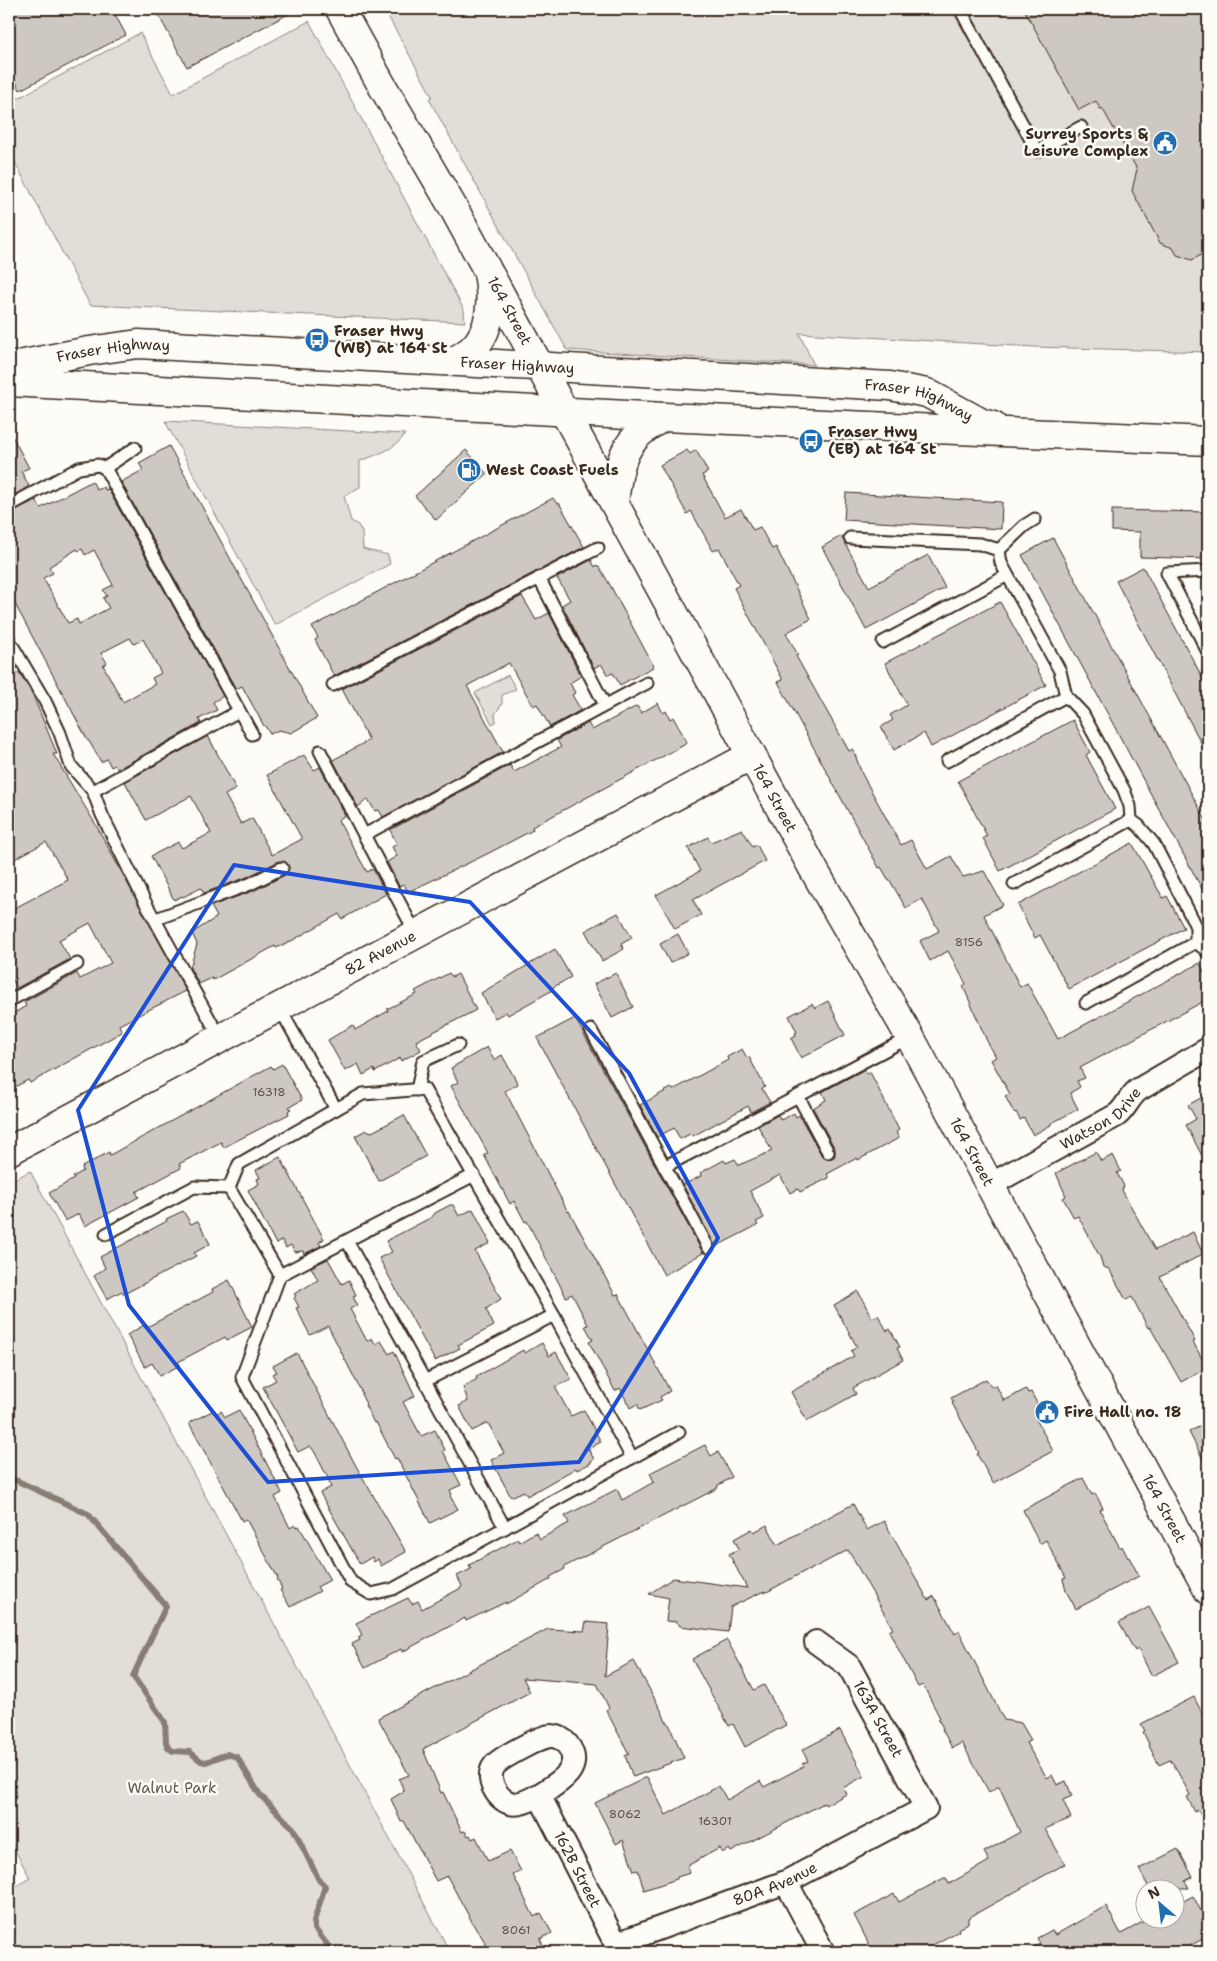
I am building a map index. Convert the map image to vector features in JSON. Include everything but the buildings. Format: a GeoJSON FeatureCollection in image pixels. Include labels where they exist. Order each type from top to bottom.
{"type":"FeatureCollection","features":[{"type":"Feature","properties":{"kind":"street","name":"164 Street"},"geometry":{"type":"LineString","coordinates":[[340,9],[540,366],[815,872],[910,1037],[1208,1590]]}},
{"type":"Feature","properties":{"kind":"street"},"geometry":{"type":"LineString","coordinates":[[454,361],[472,350],[486,324],[492,307],[492,290],[488,273]]}},
{"type":"Feature","properties":{"kind":"street","name":"Fraser Highway"},"geometry":{"type":"LineString","coordinates":[[9,367],[89,350],[138,344],[890,386],[927,393],[982,423],[1019,434]]}},
{"type":"Feature","properties":{"kind":"street","name":"Fraser Highway"},"geometry":{"type":"LineString","coordinates":[[9,382],[664,417],[1208,441]]}},
{"type":"Feature","properties":{"kind":"street"},"geometry":{"type":"LineString","coordinates":[[614,502],[620,467],[628,447],[642,430],[664,417]]}},
{"type":"Feature","properties":{"kind":"street","name":"82 Avenue"},"geometry":{"type":"LineString","coordinates":[[9,1151],[752,755]]}},
{"type":"Feature","properties":{"kind":"street","name":"Watson Drive"},"geometry":{"type":"LineString","coordinates":[[990,1185],[1117,1115],[1125,1108],[1129,1098],[1138,1090],[1208,1049]]}},
{"type":"Feature","properties":{"kind":"street","name":"163A Street"},"geometry":{"type":"LineString","coordinates":[[816,1642],[849,1666],[926,1808]]}},
{"type":"Feature","properties":{"kind":"street","name":"162B Street"},"geometry":{"type":"LineString","coordinates":[[539,1795],[616,1948]]}},
{"type":"Feature","properties":{"kind":"street","name":"80A Avenue"},"geometry":{"type":"LineString","coordinates":[[616,1948],[786,1882],[926,1808]]}},
{"type":"Feature","properties":{"kind":"street"},"geometry":{"type":"LineString","coordinates":[[786,1882],[823,1952]]}},
{"type":"Feature","properties":{"kind":"lane"},"geometry":{"type":"LineString","coordinates":[[960,9],[1037,151],[1081,127]]}},
{"type":"Feature","properties":{"kind":"lane"},"geometry":{"type":"LineString","coordinates":[[106,468],[135,448]]}},
{"type":"Feature","properties":{"kind":"lane"},"geometry":{"type":"LineString","coordinates":[[9,506],[79,468],[98,465],[106,468],[252,734]]}},
{"type":"Feature","properties":{"kind":"lane"},"geometry":{"type":"LineString","coordinates":[[999,550],[1024,526],[1035,519]]}},
{"type":"Feature","properties":{"kind":"lane"},"geometry":{"type":"LineString","coordinates":[[850,538],[980,544],[999,550]]}},
{"type":"Feature","properties":{"kind":"lane"},"geometry":{"type":"LineString","coordinates":[[333,685],[598,548]]}},
{"type":"Feature","properties":{"kind":"lane"},"geometry":{"type":"LineString","coordinates":[[999,550],[1006,576],[1060,671],[1066,696],[1083,714],[1124,790],[1130,806],[1131,820],[1149,838],[1193,920],[1196,927],[1196,942]]}},
{"type":"Feature","properties":{"kind":"lane"},"geometry":{"type":"LineString","coordinates":[[1208,571],[1167,573],[1208,652]]}},
{"type":"Feature","properties":{"kind":"lane"},"geometry":{"type":"LineString","coordinates":[[883,642],[1006,576]]}},
{"type":"Feature","properties":{"kind":"lane"},"geometry":{"type":"LineString","coordinates":[[538,578],[605,705]]}},
{"type":"Feature","properties":{"kind":"lane"},"geometry":{"type":"LineString","coordinates":[[9,640],[45,701],[60,733],[71,766],[93,790],[102,815],[144,900],[220,1038]]}},
{"type":"Feature","properties":{"kind":"lane"},"geometry":{"type":"LineString","coordinates":[[364,834],[646,682]]}},
{"type":"Feature","properties":{"kind":"lane"},"geometry":{"type":"LineString","coordinates":[[947,761],[1066,696]]}},
{"type":"Feature","properties":{"kind":"lane"},"geometry":{"type":"LineString","coordinates":[[93,790],[239,711]]}},
{"type":"Feature","properties":{"kind":"lane"},"geometry":{"type":"LineString","coordinates":[[320,751],[416,934]]}},
{"type":"Feature","properties":{"kind":"lane"},"geometry":{"type":"LineString","coordinates":[[1014,884],[1131,820]]}},
{"type":"Feature","properties":{"kind":"lane"},"geometry":{"type":"LineString","coordinates":[[156,919],[250,884],[282,868]]}},
{"type":"Feature","properties":{"kind":"lane"},"geometry":{"type":"LineString","coordinates":[[1196,942],[1208,952]]}},
{"type":"Feature","properties":{"kind":"lane"},"geometry":{"type":"LineString","coordinates":[[1086,1003],[1196,942]]}},
{"type":"Feature","properties":{"kind":"lane"},"geometry":{"type":"LineString","coordinates":[[9,1000],[77,964]]}},
{"type":"Feature","properties":{"kind":"lane"},"geometry":{"type":"LineString","coordinates":[[279,1007],[336,1109]]}},
{"type":"Feature","properties":{"kind":"lane"},"geometry":{"type":"LineString","coordinates":[[591,1030],[708,1247]]}},
{"type":"Feature","properties":{"kind":"lane"},"geometry":{"type":"LineString","coordinates":[[664,1167],[910,1037]]}},
{"type":"Feature","properties":{"kind":"lane"},"geometry":{"type":"LineString","coordinates":[[417,1090],[424,1061],[458,1045]]}},
{"type":"Feature","properties":{"kind":"lane"},"geometry":{"type":"LineString","coordinates":[[229,1188],[239,1164],[363,1094],[424,1089],[554,1315],[632,1458]]}},
{"type":"Feature","properties":{"kind":"lane"},"geometry":{"type":"LineString","coordinates":[[798,1096],[828,1152]]}},
{"type":"Feature","properties":{"kind":"lane"},"geometry":{"type":"LineString","coordinates":[[474,1175],[280,1275],[242,1376],[352,1582],[371,1594],[394,1589],[679,1432]]}},
{"type":"Feature","properties":{"kind":"lane"},"geometry":{"type":"LineString","coordinates":[[106,1234],[194,1187],[229,1188]]}},
{"type":"Feature","properties":{"kind":"lane"},"geometry":{"type":"LineString","coordinates":[[229,1188],[280,1275]]}},
{"type":"Feature","properties":{"kind":"lane"},"geometry":{"type":"LineString","coordinates":[[347,1241],[505,1528]]}},
{"type":"Feature","properties":{"kind":"lane"},"geometry":{"type":"LineString","coordinates":[[425,1381],[554,1315]]}},
{"type":"Feature","properties":{"kind":"highlighted area"},"geometry":{"type":"Polygon","coordinates":[[[234,865],[470,902],[629,1073],[718,1238],[579,1462],[268,1482],[129,1305],[78,1110],[234,865]]]}},
{"type":"Feature","properties":{"kind":"green space"},"geometry":{"type":"Polygon","coordinates":[[[384,9],[1208,9],[1208,352],[1034,347],[799,333],[814,365],[567,350],[429,99],[432,96],[384,9]]]}},
{"type":"Feature","properties":{"kind":"green space"},"geometry":{"type":"Polygon","coordinates":[[[309,21],[464,310],[465,322],[90,305],[9,151],[9,103],[140,33],[173,94],[309,21]]]}},
{"type":"Feature","properties":{"kind":"green space"},"geometry":{"type":"Polygon","coordinates":[[[165,421],[405,434],[391,448],[360,461],[360,487],[344,496],[351,521],[358,525],[362,532],[363,549],[388,555],[390,564],[275,625],[165,421]]]}},
{"type":"Feature","properties":{"kind":"green space"},"geometry":{"type":"Polygon","coordinates":[[[508,675],[516,689],[502,695],[502,704],[495,714],[496,722],[492,724],[475,693],[508,675]]]}},
{"type":"Feature","properties":{"kind":"green space","name":"Walnut Park"},"geometry":{"type":"Polygon","coordinates":[[[30,1171],[450,1952],[9,1952],[9,1890],[30,1878],[9,1839],[9,1182],[30,1171]]]}},
{"type":"Feature","properties":{"kind":"waterway"},"geometry":{"type":"LineString","coordinates":[[9,1477],[88,1514],[166,1606],[133,1676],[165,1722],[168,1748],[173,1751],[190,1752],[201,1761],[206,1762],[227,1754],[237,1757],[260,1795],[293,1828],[319,1880],[325,1886],[314,1921],[315,1929],[333,1952]]}},
{"type":"Feature","properties":{"kind":"place","name":"Surrey Sports & Leisure Complex"},"geometry":{"type":"Point","coordinates":[1165,143]}},
{"type":"Feature","properties":{"kind":"place","name":"Fraser Hwy (WB) at 164 St"},"geometry":{"type":"Point","coordinates":[317,340]}},
{"type":"Feature","properties":{"kind":"place","name":"Fraser Hwy (EB) at 164 St"},"geometry":{"type":"Point","coordinates":[811,441]}},
{"type":"Feature","properties":{"kind":"place","name":"West Coast Fuels"},"geometry":{"type":"Point","coordinates":[469,470]}},
{"type":"Feature","properties":{"kind":"place","name":"Fire Hall no. 18"},"geometry":{"type":"Point","coordinates":[1047,1412]}}]}
